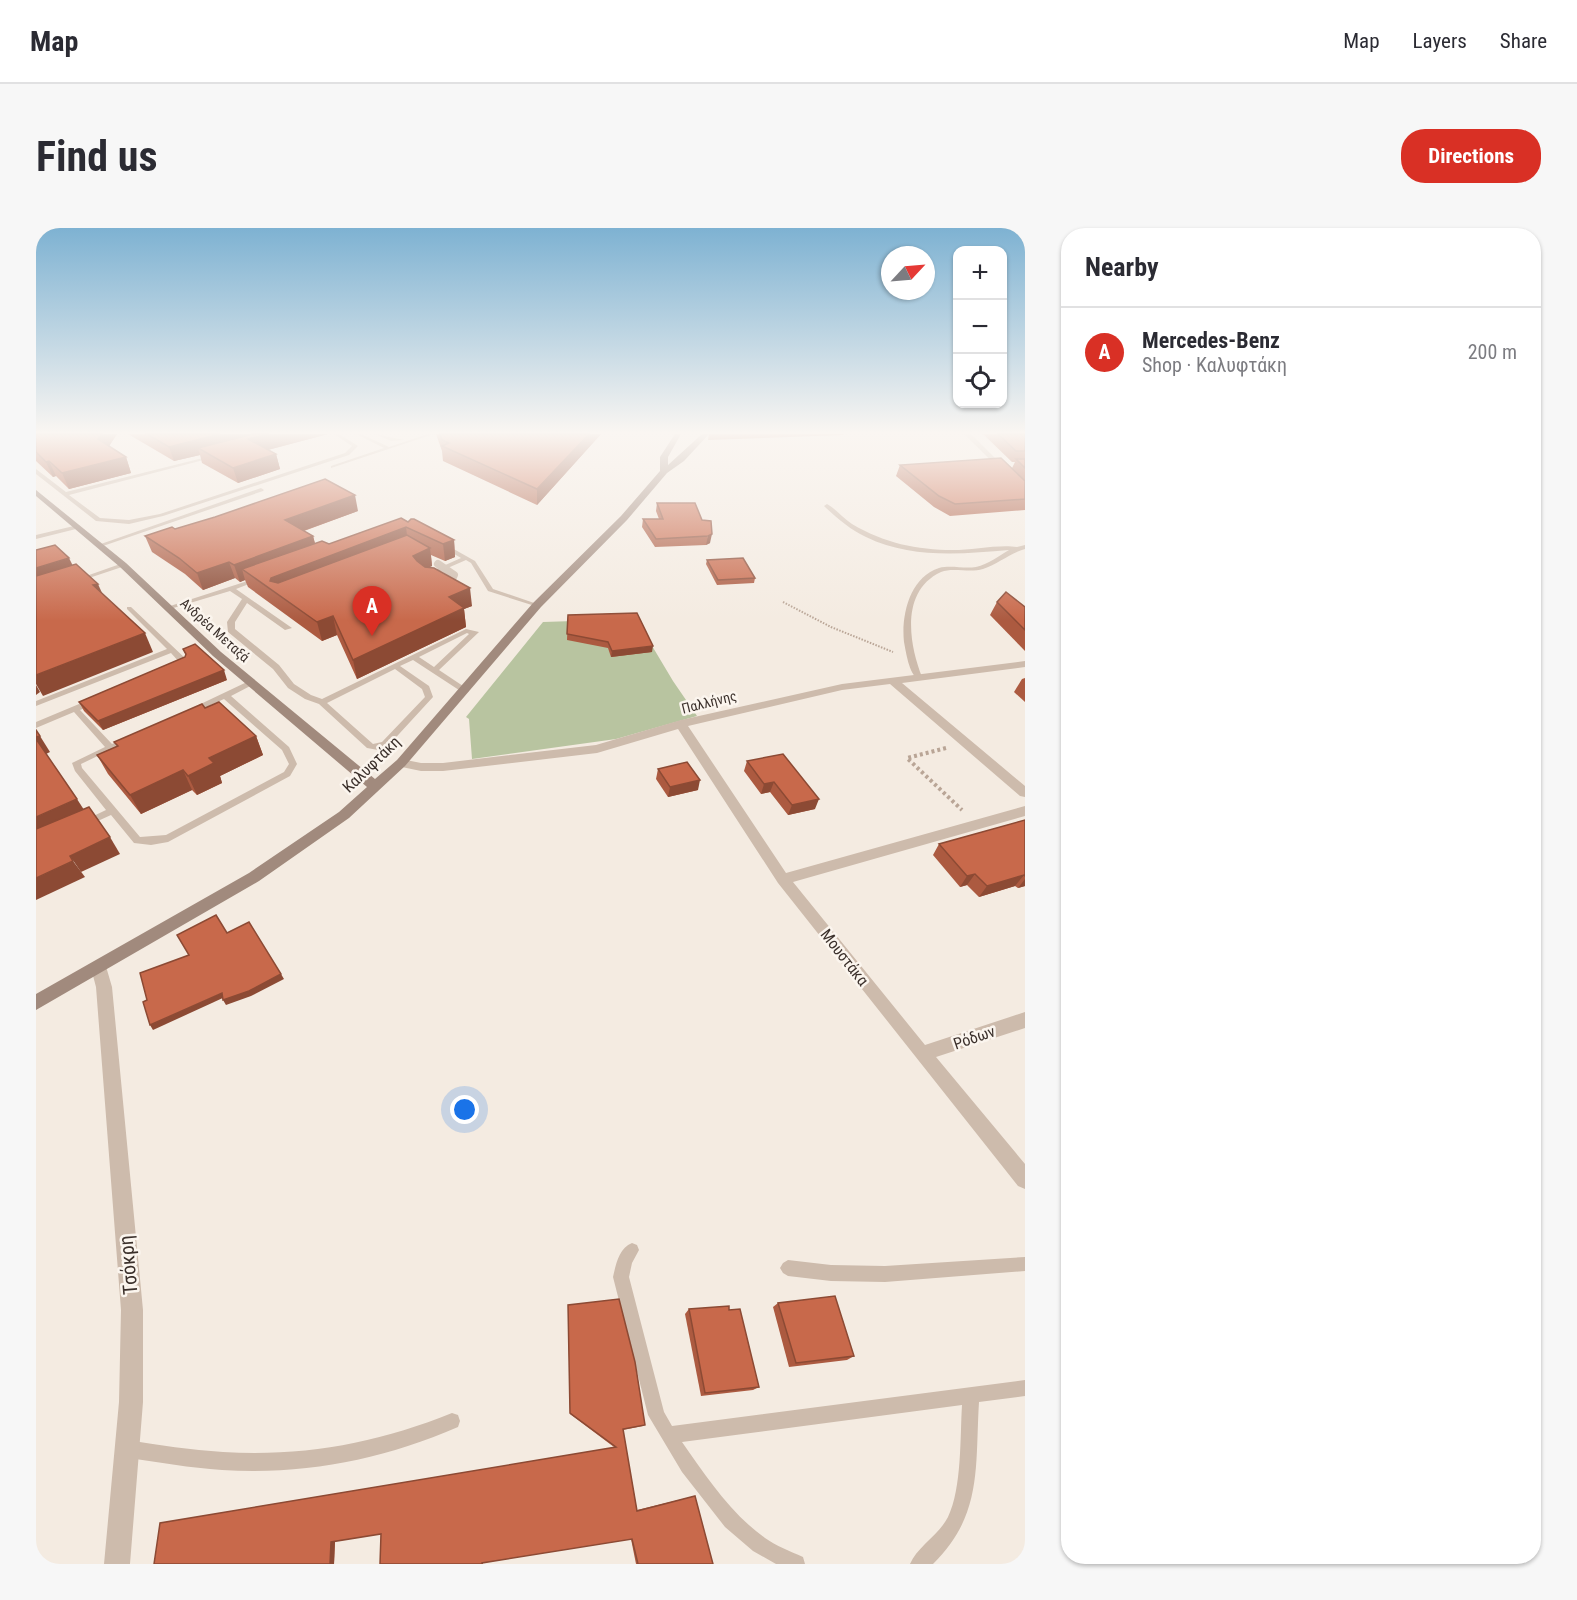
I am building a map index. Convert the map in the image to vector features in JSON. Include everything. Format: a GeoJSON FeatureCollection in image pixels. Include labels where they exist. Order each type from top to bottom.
{"type":"FeatureCollection","features":[{"type":"Feature","properties":{"kind":"main road","name":"Ανδρέα Μεταξά"},"geometry":{"type":"LineString","coordinates":[[41,496],[101,545],[252,683],[376,787]]}},
{"type":"Feature","properties":{"kind":"main road","name":"Καλυφτάκη"},"geometry":{"type":"LineString","coordinates":[[36,1003],[263,871],[344,815],[401,763],[537,605],[624,518],[642,496]]}},
{"type":"Feature","properties":{"kind":"street","name":"Παλλήνης"},"geometry":{"type":"LineString","coordinates":[[401,763],[421,767],[443,767],[597,749],[681,724],[842,687],[1025,664]]}},
{"type":"Feature","properties":{"kind":"street"},"geometry":{"type":"LineString","coordinates":[[892,680],[1025,794]]}},
{"type":"Feature","properties":{"kind":"street","name":"Μουστάκα"},"geometry":{"type":"LineString","coordinates":[[681,724],[738,814],[783,879],[1025,1179]]}},
{"type":"Feature","properties":{"kind":"street"},"geometry":{"type":"LineString","coordinates":[[783,879],[1025,811]]}},
{"type":"Feature","properties":{"kind":"street","name":"Τσόκρη"},"geometry":{"type":"LineString","coordinates":[[99,968],[104,987],[132,1310],[131,1402],[117,1564]]}},
{"type":"Feature","properties":{"kind":"street","name":"Ρόδων"},"geometry":{"type":"LineString","coordinates":[[922,1054],[1025,1020]]}},
{"type":"Feature","properties":{"kind":"lane"},"geometry":{"type":"LineString","coordinates":[[68,496],[98,520],[120,522],[148,519],[219,496]]}},
{"type":"Feature","properties":{"kind":"lane"},"geometry":{"type":"LineString","coordinates":[[101,545],[245,496]]}},
{"type":"Feature","properties":{"kind":"lane"},"geometry":{"type":"LineString","coordinates":[[827,506],[852,528],[887,545],[904,549],[958,552],[1023,547]]}},
{"type":"Feature","properties":{"kind":"lane"},"geometry":{"type":"LineString","coordinates":[[36,537],[78,527]]}},
{"type":"Feature","properties":{"kind":"lane"},"geometry":{"type":"LineString","coordinates":[[437,542],[475,565],[490,590],[537,605]]}},
{"type":"Feature","properties":{"kind":"lane"},"geometry":{"type":"LineString","coordinates":[[939,570],[980,567],[1023,547]]}},
{"type":"Feature","properties":{"kind":"lane"},"geometry":{"type":"LineString","coordinates":[[952,557],[958,552]]}},
{"type":"Feature","properties":{"kind":"lane"},"geometry":{"type":"LineString","coordinates":[[430,560],[438,564],[453,573],[454,576],[446,582],[423,577],[466,558]]}},
{"type":"Feature","properties":{"kind":"lane"},"geometry":{"type":"LineString","coordinates":[[918,677],[910,659],[905,623],[910,601],[916,590],[946,563]]}},
{"type":"Feature","properties":{"kind":"lane"},"geometry":{"type":"LineString","coordinates":[[69,583],[123,565]]}},
{"type":"Feature","properties":{"kind":"lane"},"geometry":{"type":"LineString","coordinates":[[168,608],[264,577]]}},
{"type":"Feature","properties":{"kind":"lane"},"geometry":{"type":"LineString","coordinates":[[232,589],[288,628]]}},
{"type":"Feature","properties":{"kind":"lane"},"geometry":{"type":"LineString","coordinates":[[246,599],[231,622],[231,630],[276,668],[291,686],[308,697],[322,702],[370,746],[381,746],[429,697],[426,688],[395,666]]}},
{"type":"Feature","properties":{"kind":"lane"},"geometry":{"type":"LineString","coordinates":[[129,608],[173,649],[184,664],[169,671]]}},
{"type":"Feature","properties":{"kind":"lane"},"geometry":{"type":"LineString","coordinates":[[322,702],[466,631],[475,632],[435,670]]}},
{"type":"Feature","properties":{"kind":"lane"},"geometry":{"type":"LineString","coordinates":[[36,704],[173,649]]}},
{"type":"Feature","properties":{"kind":"lane"},"geometry":{"type":"LineString","coordinates":[[414,657],[465,690]]}},
{"type":"Feature","properties":{"kind":"lane"},"geometry":{"type":"LineString","coordinates":[[183,714],[252,683]]}},
{"type":"Feature","properties":{"kind":"lane"},"geometry":{"type":"LineString","coordinates":[[141,733],[76,763],[78,769],[137,841],[151,842],[168,838],[287,774],[293,764],[286,748],[225,695]]}},
{"type":"Feature","properties":{"kind":"lane"},"geometry":{"type":"LineString","coordinates":[[36,725],[106,696]]}},
{"type":"Feature","properties":{"kind":"lane"},"geometry":{"type":"LineString","coordinates":[[75,709],[110,747]]}},
{"type":"Feature","properties":{"kind":"lane"},"geometry":{"type":"LineString","coordinates":[[80,826],[112,811]]}},
{"type":"Feature","properties":{"kind":"lane"},"geometry":{"type":"LineString","coordinates":[[632,1250],[625,1260],[621,1277],[656,1415],[728,1517],[758,1545],[796,1564]]}},
{"type":"Feature","properties":{"kind":"lane"},"geometry":{"type":"LineString","coordinates":[[788,1268],[831,1273],[885,1274],[1023,1268]]}},
{"type":"Feature","properties":{"kind":"lane"},"geometry":{"type":"LineString","coordinates":[[668,1435],[1025,1388]]}},
{"type":"Feature","properties":{"kind":"lane"},"geometry":{"type":"LineString","coordinates":[[919,1564],[934,1550],[957,1517],[965,1476],[971,1396]]}},
{"type":"Feature","properties":{"kind":"lane"},"geometry":{"type":"LineString","coordinates":[[126,1449],[222,1461],[281,1462],[380,1448],[425,1434],[452,1421]]}},
{"type":"Feature","properties":{"kind":"path"},"geometry":{"type":"LineString","coordinates":[[783,602],[831,627],[910,659]]}},
{"type":"Feature","properties":{"kind":"path"},"geometry":{"type":"LineString","coordinates":[[967,743],[907,758],[977,825]]}},
{"type":"Feature","properties":{"kind":"green space"},"geometry":{"type":"Polygon","coordinates":[[[636,619],[697,716],[616,739],[472,759],[469,719],[466,717],[543,622],[636,619]]]}},
{"type":"Feature","properties":{"kind":"building"},"geometry":{"type":"Polygon","coordinates":[[[275,496],[351,496],[285,520],[313,536],[234,565],[229,562],[197,573],[145,536],[215,517],[275,496]]]}},
{"type":"Feature","properties":{"kind":"building"},"geometry":{"type":"Polygon","coordinates":[[[940,496],[1025,496],[1025,499],[955,504],[940,496]]]}},
{"type":"Feature","properties":{"kind":"building"},"geometry":{"type":"Polygon","coordinates":[[[657,503],[695,503],[702,520],[711,521],[712,534],[656,539],[643,519],[663,519],[657,503]]]}},
{"type":"Feature","properties":{"kind":"building"},"geometry":{"type":"Polygon","coordinates":[[[401,518],[408,522],[414,519],[454,540],[443,544],[406,527],[271,578],[270,581],[278,583],[407,535],[430,548],[413,556],[417,561],[470,588],[449,597],[464,608],[353,660],[333,616],[317,622],[242,569],[322,541],[329,544],[401,518]]]}},
{"type":"Feature","properties":{"kind":"building"},"geometry":{"type":"Polygon","coordinates":[[[55,545],[69,558],[36,568],[36,550],[55,545]]]}},
{"type":"Feature","properties":{"kind":"building"},"geometry":{"type":"Polygon","coordinates":[[[743,558],[755,578],[718,580],[707,560],[743,558]]]}},
{"type":"Feature","properties":{"kind":"building"},"geometry":{"type":"Polygon","coordinates":[[[76,564],[98,584],[93,585],[145,633],[36,675],[36,576],[76,564]]]}},
{"type":"Feature","properties":{"kind":"building"},"geometry":{"type":"Polygon","coordinates":[[[1006,592],[1025,607],[1025,630],[997,602],[1006,592]]]}},
{"type":"Feature","properties":{"kind":"building"},"geometry":{"type":"Polygon","coordinates":[[[637,613],[653,646],[612,651],[608,642],[567,634],[568,615],[637,613]]]}},
{"type":"Feature","properties":{"kind":"building"},"geometry":{"type":"Polygon","coordinates":[[[195,644],[224,670],[98,721],[79,702],[185,657],[183,649],[195,644]]]}},
{"type":"Feature","properties":{"kind":"building"},"geometry":{"type":"Polygon","coordinates":[[[219,702],[256,736],[209,758],[214,763],[188,776],[183,770],[130,795],[97,755],[118,746],[114,742],[202,704],[205,708],[219,702]]]}},
{"type":"Feature","properties":{"kind":"building"},"geometry":{"type":"Polygon","coordinates":[[[36,739],[77,799],[36,817],[36,739]]]}},
{"type":"Feature","properties":{"kind":"building"},"geometry":{"type":"Polygon","coordinates":[[[783,754],[819,799],[792,805],[774,782],[764,784],[747,761],[783,754]]]}},
{"type":"Feature","properties":{"kind":"building"},"geometry":{"type":"Polygon","coordinates":[[[687,762],[700,780],[670,787],[658,769],[687,762]]]}},
{"type":"Feature","properties":{"kind":"building"},"geometry":{"type":"Polygon","coordinates":[[[89,807],[110,837],[70,856],[73,861],[36,878],[36,829],[89,807]]]}},
{"type":"Feature","properties":{"kind":"building"},"geometry":{"type":"Polygon","coordinates":[[[1025,820],[1025,876],[987,886],[975,874],[967,876],[939,844],[1025,820]]]}},
{"type":"Feature","properties":{"kind":"building"},"geometry":{"type":"Polygon","coordinates":[[[216,915],[227,933],[249,922],[281,974],[249,991],[223,1000],[222,993],[150,1025],[143,1002],[147,1000],[140,973],[189,955],[177,935],[216,915]]]}},
{"type":"Feature","properties":{"kind":"building"},"geometry":{"type":"Polygon","coordinates":[[[835,1296],[854,1356],[796,1363],[778,1303],[835,1296]]]}},
{"type":"Feature","properties":{"kind":"building"},"geometry":{"type":"Polygon","coordinates":[[[619,1299],[635,1362],[645,1425],[623,1429],[637,1511],[695,1496],[713,1564],[638,1564],[632,1539],[482,1564],[380,1564],[381,1534],[331,1542],[330,1564],[154,1564],[160,1523],[616,1447],[570,1413],[568,1305],[619,1299]]]}},
{"type":"Feature","properties":{"kind":"building"},"geometry":{"type":"Polygon","coordinates":[[[729,1306],[729,1310],[740,1309],[759,1387],[705,1393],[689,1309],[729,1306]]]}},
{"type":"Feature","properties":{"kind":"place","name":"Mercedes-Benz"},"geometry":{"type":"Point","coordinates":[372,636]}}]}
